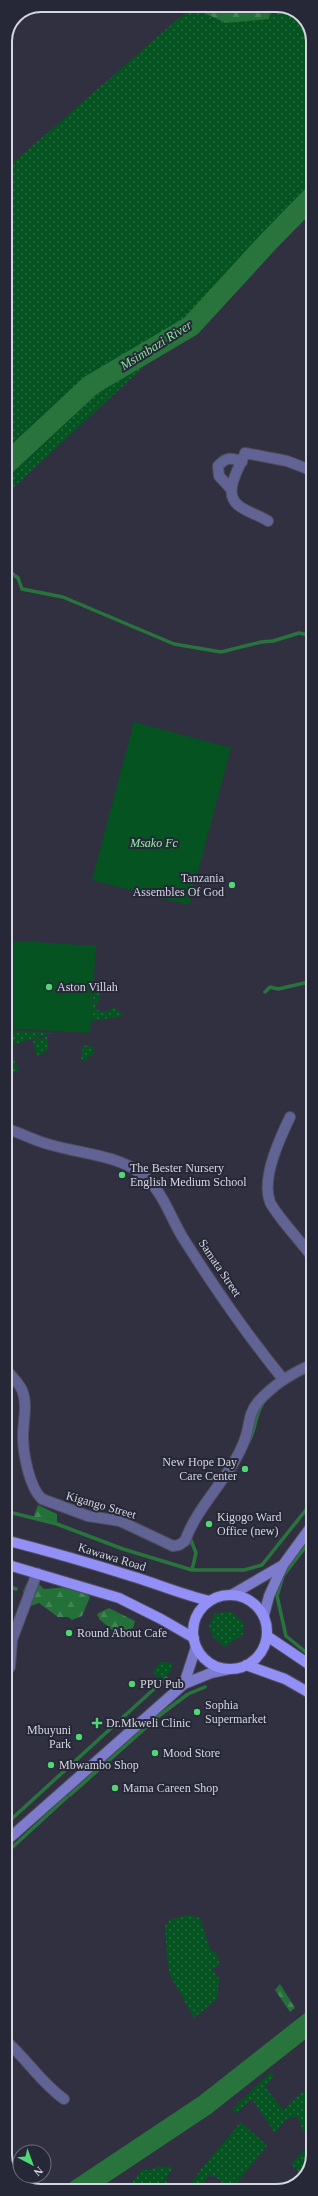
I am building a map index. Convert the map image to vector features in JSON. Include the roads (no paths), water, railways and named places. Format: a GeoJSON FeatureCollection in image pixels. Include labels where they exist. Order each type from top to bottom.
{"type":"FeatureCollection","features":[{"type":"Feature","properties":{"kind":"main road","name":"Kawawa Road"},"geometry":{"type":"LineString","coordinates":[[12,1542],[133,1576],[192,1597],[210,1600]]}},
{"type":"Feature","properties":{"kind":"main road"},"geometry":{"type":"LineString","coordinates":[[12,1566],[119,1598],[161,1619],[195,1643],[210,1663],[230,1669],[246,1665],[261,1653],[267,1636],[264,1615],[251,1601],[233,1594],[221,1595],[210,1600],[200,1611],[194,1624],[195,1643]]}},
{"type":"Feature","properties":{"kind":"main road"},"geometry":{"type":"LineString","coordinates":[[267,1636],[306,1663]]}},
{"type":"Feature","properties":{"kind":"main road"},"geometry":{"type":"LineString","coordinates":[[246,1665],[285,1679],[306,1691]]}},
{"type":"Feature","properties":{"kind":"street"},"geometry":{"type":"LineString","coordinates":[[268,521],[237,504],[233,500],[231,488],[246,453],[287,461],[306,468]]}},
{"type":"Feature","properties":{"kind":"street"},"geometry":{"type":"LineString","coordinates":[[231,488],[219,476],[218,466],[223,461],[230,458],[242,462]]}},
{"type":"Feature","properties":{"kind":"street"},"geometry":{"type":"LineString","coordinates":[[290,1117],[279,1142],[268,1176],[270,1201],[306,1249]]}},
{"type":"Feature","properties":{"kind":"street","name":"Samata Street"},"geometry":{"type":"LineString","coordinates":[[12,1131],[50,1145],[112,1159],[137,1171],[152,1184],[169,1207],[177,1227],[199,1262],[257,1347],[283,1379]]}},
{"type":"Feature","properties":{"kind":"street","name":"Kigango Street"},"geometry":{"type":"LineString","coordinates":[[12,1377],[22,1389],[24,1400],[23,1442],[33,1488],[38,1495],[42,1499],[75,1512],[120,1521],[173,1546],[179,1545],[185,1541],[206,1503],[242,1447],[252,1411],[259,1401],[283,1379],[306,1368]]}},
{"type":"Feature","properties":{"kind":"street"},"geometry":{"type":"LineString","coordinates":[[264,1615],[269,1596],[283,1565],[306,1534]]}},
{"type":"Feature","properties":{"kind":"street"},"geometry":{"type":"LineString","coordinates":[[233,1594],[283,1565]]}},
{"type":"Feature","properties":{"kind":"street"},"geometry":{"type":"LineString","coordinates":[[12,1640],[37,1573]]}},
{"type":"Feature","properties":{"kind":"street"},"geometry":{"type":"LineString","coordinates":[[184,1684],[195,1643]]}},
{"type":"Feature","properties":{"kind":"street"},"geometry":{"type":"LineString","coordinates":[[12,1836],[184,1684],[211,1673],[230,1669]]}},
{"type":"Feature","properties":{"kind":"street"},"geometry":{"type":"LineString","coordinates":[[12,2046],[27,2060],[48,2088],[64,2100]]}},
{"type":"Feature","properties":{"kind":"waterway","name":"Msimbazi River"},"geometry":{"type":"LineString","coordinates":[[12,458],[91,385],[191,326],[306,203]]}},
{"type":"Feature","properties":{"kind":"waterway"},"geometry":{"type":"LineString","coordinates":[[12,573],[18,578],[22,589],[63,597],[174,644],[221,652],[261,642],[273,641],[299,633],[306,634]]}},
{"type":"Feature","properties":{"kind":"waterway"},"geometry":{"type":"LineString","coordinates":[[265,992],[270,987],[278,989],[306,983]]}},
{"type":"Feature","properties":{"kind":"waterway"},"geometry":{"type":"LineString","coordinates":[[248,1443],[262,1405]]}},
{"type":"Feature","properties":{"kind":"waterway"},"geometry":{"type":"LineString","coordinates":[[12,1513],[57,1524],[123,1549],[192,1570],[244,1570],[262,1565],[306,1510]]}},
{"type":"Feature","properties":{"kind":"waterway"},"geometry":{"type":"LineString","coordinates":[[190,1538],[196,1553],[192,1570]]}},
{"type":"Feature","properties":{"kind":"waterway"},"geometry":{"type":"LineString","coordinates":[[306,1546],[283,1576],[277,1596],[286,1636],[306,1652]]}},
{"type":"Feature","properties":{"kind":"waterway"},"geometry":{"type":"LineString","coordinates":[[12,1588],[16,1589]]}},
{"type":"Feature","properties":{"kind":"waterway"},"geometry":{"type":"LineString","coordinates":[[12,1819],[166,1678]]}},
{"type":"Feature","properties":{"kind":"waterway"},"geometry":{"type":"LineString","coordinates":[[70,1795],[160,1715],[188,1694],[205,1687]]}},
{"type":"Feature","properties":{"kind":"waterway"},"geometry":{"type":"LineString","coordinates":[[12,1848],[67,1797]]}},
{"type":"Feature","properties":{"kind":"waterway"},"geometry":{"type":"LineString","coordinates":[[86,2184],[205,2105],[306,2026]]}},
{"type":"Feature","properties":{"kind":"place","name":"Tanzania Assembles Of God"},"geometry":{"type":"Point","coordinates":[232,885]}},
{"type":"Feature","properties":{"kind":"place","name":"Aston Villah"},"geometry":{"type":"Point","coordinates":[49,987]}},
{"type":"Feature","properties":{"kind":"place","name":"The Bester Nursery English Medium School"},"geometry":{"type":"Point","coordinates":[122,1175]}},
{"type":"Feature","properties":{"kind":"place","name":"New Hope Day Care Center"},"geometry":{"type":"Point","coordinates":[245,1469]}},
{"type":"Feature","properties":{"kind":"place","name":"Kigogo Ward Office (new)"},"geometry":{"type":"Point","coordinates":[209,1524]}},
{"type":"Feature","properties":{"kind":"place","name":"Round About Cafe"},"geometry":{"type":"Point","coordinates":[69,1633]}},
{"type":"Feature","properties":{"kind":"place","name":"PPU Pub"},"geometry":{"type":"Point","coordinates":[132,1684]}},
{"type":"Feature","properties":{"kind":"place","name":"Sophia Supermarket"},"geometry":{"type":"Point","coordinates":[197,1712]}},
{"type":"Feature","properties":{"kind":"place","name":"Dr.Mkweli Clinic"},"geometry":{"type":"Point","coordinates":[97,1723]}},
{"type":"Feature","properties":{"kind":"place","name":"Mbuyuni Park"},"geometry":{"type":"Point","coordinates":[79,1737]}},
{"type":"Feature","properties":{"kind":"place","name":"Mood Store"},"geometry":{"type":"Point","coordinates":[155,1753]}},
{"type":"Feature","properties":{"kind":"place","name":"Mbwambo Shop"},"geometry":{"type":"Point","coordinates":[51,1765]}},
{"type":"Feature","properties":{"kind":"place","name":"Mama Careen Shop"},"geometry":{"type":"Point","coordinates":[115,1788]}},
{"type":"Feature","properties":{"kind":"park label","name":"Msako Fc"},"geometry":{"type":"Point","coordinates":[154,843]}}]}
